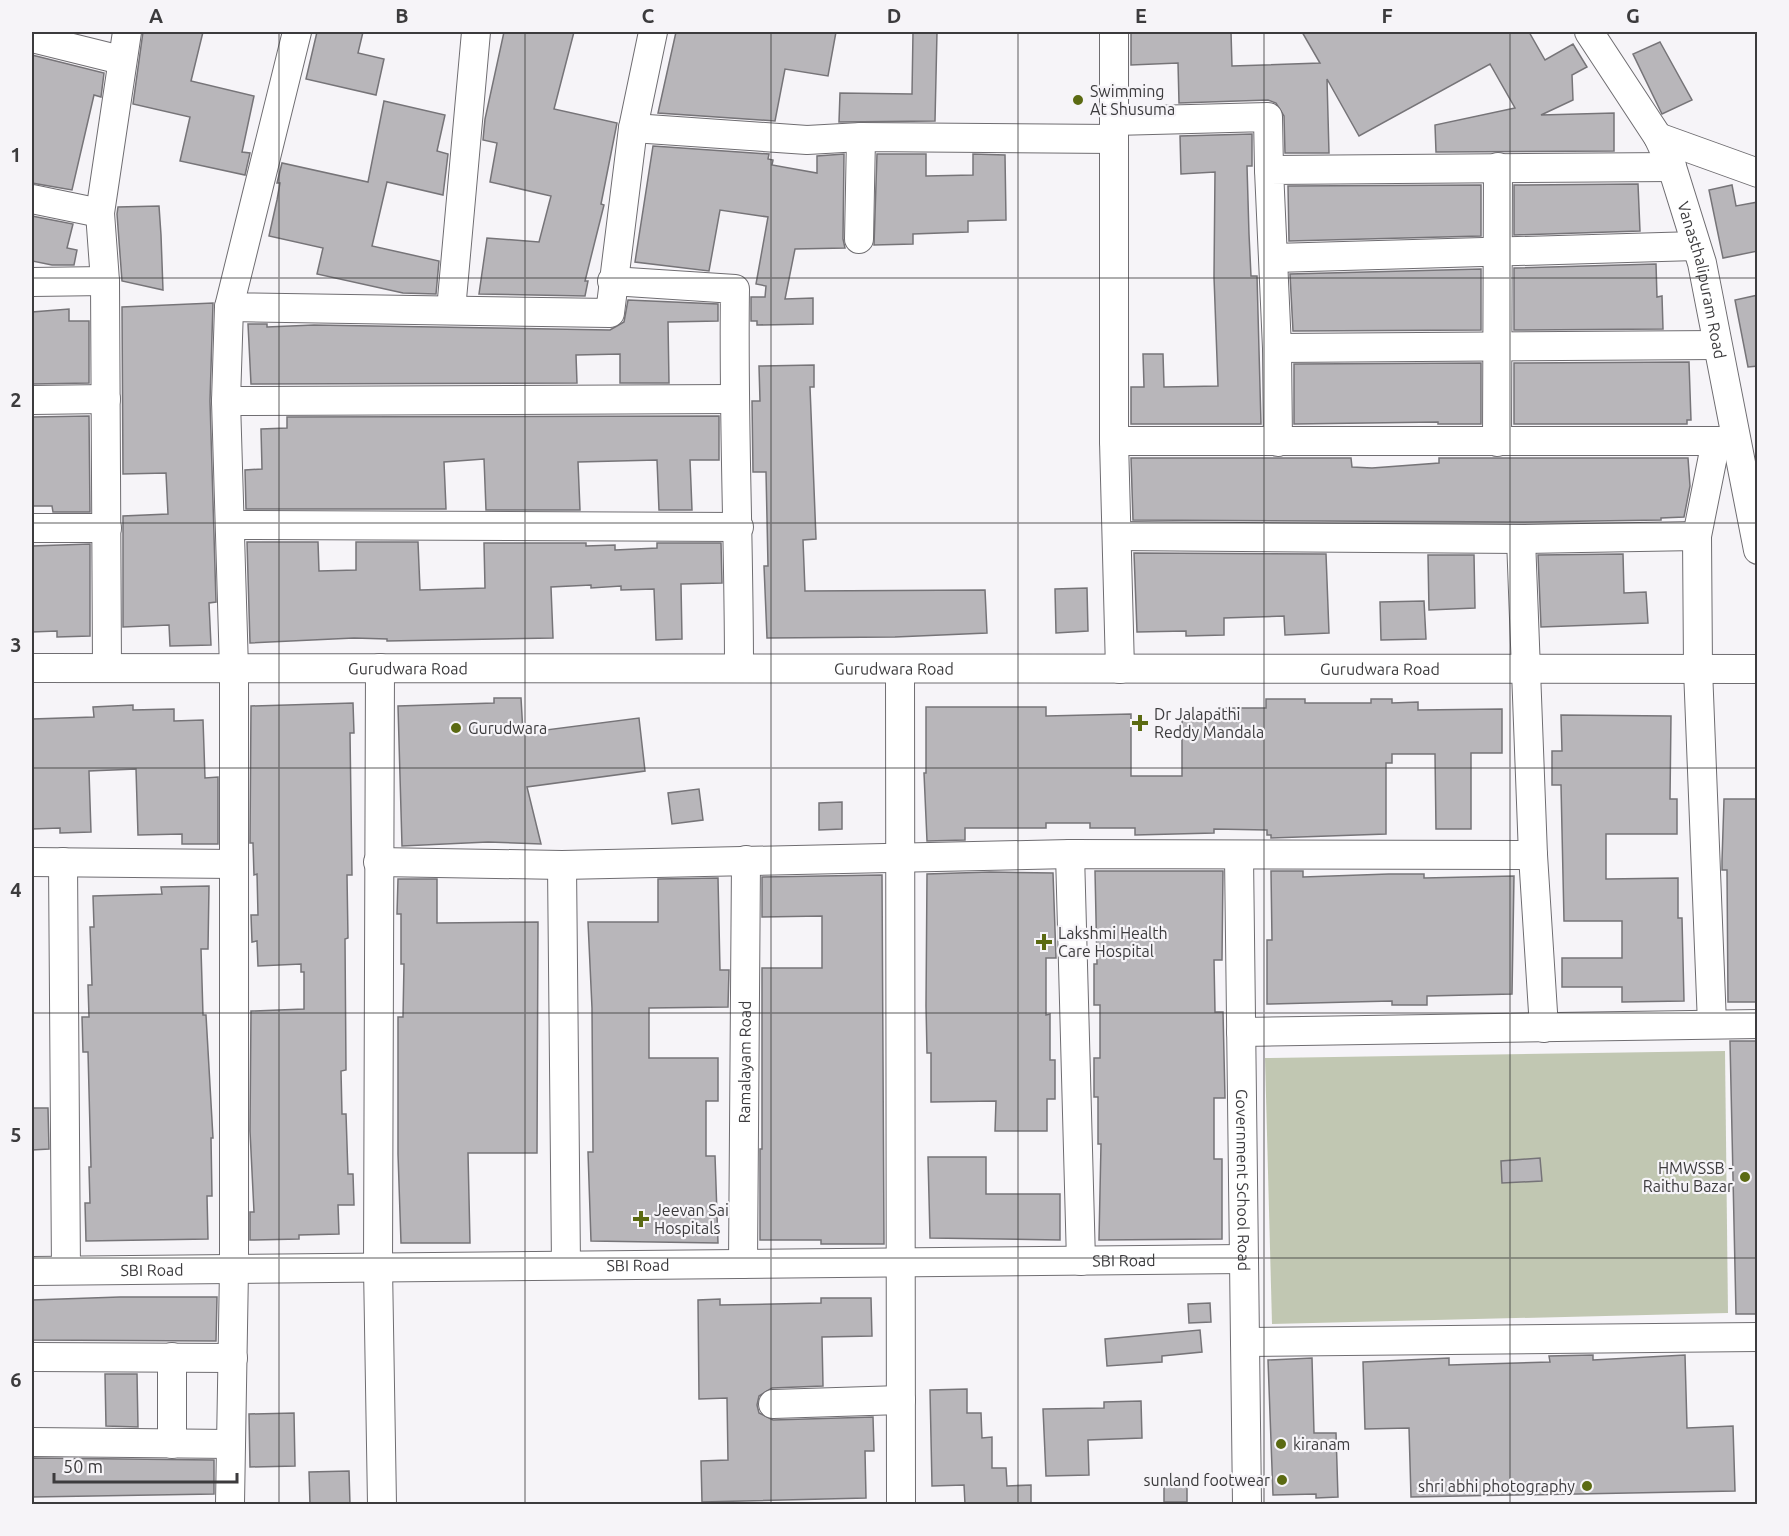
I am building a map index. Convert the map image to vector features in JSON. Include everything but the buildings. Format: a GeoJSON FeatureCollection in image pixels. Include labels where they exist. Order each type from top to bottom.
{"type":"FeatureCollection","features":[{"type":"Feature","properties":{"kind":"street"},"geometry":{"type":"LineString","coordinates":[[107,668],[105,281],[100,213],[121,60],[127,32]]}},
{"type":"Feature","properties":{"kind":"street"},"geometry":{"type":"LineString","coordinates":[[230,1504],[234,1269],[234,669],[226,401],[229,307],[297,32]]}},
{"type":"Feature","properties":{"kind":"street"},"geometry":{"type":"LineString","coordinates":[[452,310],[476,32]]}},
{"type":"Feature","properties":{"kind":"street"},"geometry":{"type":"LineString","coordinates":[[229,307],[610,313],[612,281],[633,128],[653,32]]}},
{"type":"Feature","properties":{"kind":"street"},"geometry":{"type":"LineString","coordinates":[[1114,32],[1114,441],[1120,669]]}},
{"type":"Feature","properties":{"kind":"street","name":"Vanasthalipuram Road"},"geometry":{"type":"LineString","coordinates":[[1589,32],[1658,137],[1672,167],[1696,246],[1717,345],[1726,441],[1758,550]]}},
{"type":"Feature","properties":{"kind":"street"},"geometry":{"type":"LineString","coordinates":[[32,38],[121,60]]}},
{"type":"Feature","properties":{"kind":"street"},"geometry":{"type":"LineString","coordinates":[[633,128],[807,140],[1114,130],[1268,117],[1277,348],[1278,442]]}},
{"type":"Feature","properties":{"kind":"street"},"geometry":{"type":"LineString","coordinates":[[859,239],[861,137]]}},
{"type":"Feature","properties":{"kind":"street"},"geometry":{"type":"LineString","coordinates":[[1658,137],[1758,173]]}},
{"type":"Feature","properties":{"kind":"street"},"geometry":{"type":"LineString","coordinates":[[1497,442],[1498,167]]}},
{"type":"Feature","properties":{"kind":"street"},"geometry":{"type":"LineString","coordinates":[[1269,170],[1672,167]]}},
{"type":"Feature","properties":{"kind":"street"},"geometry":{"type":"LineString","coordinates":[[32,199],[100,213]]}},
{"type":"Feature","properties":{"kind":"street"},"geometry":{"type":"LineString","coordinates":[[1274,258],[1498,254],[1696,246]]}},
{"type":"Feature","properties":{"kind":"street"},"geometry":{"type":"LineString","coordinates":[[32,282],[105,281]]}},
{"type":"Feature","properties":{"kind":"street"},"geometry":{"type":"LineString","coordinates":[[612,281],[735,289],[734,399],[739,526],[739,668]]}},
{"type":"Feature","properties":{"kind":"street"},"geometry":{"type":"LineString","coordinates":[[1277,348],[1717,345]]}},
{"type":"Feature","properties":{"kind":"street"},"geometry":{"type":"LineString","coordinates":[[32,400],[106,399]]}},
{"type":"Feature","properties":{"kind":"street"},"geometry":{"type":"LineString","coordinates":[[226,401],[734,399]]}},
{"type":"Feature","properties":{"kind":"street"},"geometry":{"type":"LineString","coordinates":[[1114,441],[1726,441],[1697,536],[1698,669],[1712,1024]]}},
{"type":"Feature","properties":{"kind":"street"},"geometry":{"type":"LineString","coordinates":[[230,525],[739,526]]}},
{"type":"Feature","properties":{"kind":"street"},"geometry":{"type":"LineString","coordinates":[[32,528],[107,528]]}},
{"type":"Feature","properties":{"kind":"street"},"geometry":{"type":"LineString","coordinates":[[1117,536],[1521,539],[1697,536]]}},
{"type":"Feature","properties":{"kind":"street"},"geometry":{"type":"LineString","coordinates":[[1521,539],[1533,855],[1544,1028]]}},
{"type":"Feature","properties":{"kind":"street","name":"Gurudwara Road"},"geometry":{"type":"LineString","coordinates":[[32,668],[1758,669]]}},
{"type":"Feature","properties":{"kind":"street"},"geometry":{"type":"LineString","coordinates":[[380,669],[378,1268],[381,1504]]}},
{"type":"Feature","properties":{"kind":"street"},"geometry":{"type":"LineString","coordinates":[[900,669],[901,1504]]}},
{"type":"Feature","properties":{"kind":"street"},"geometry":{"type":"LineString","coordinates":[[378,862],[562,865],[746,860],[900,860],[1070,854],[1533,855]]}},
{"type":"Feature","properties":{"kind":"street"},"geometry":{"type":"LineString","coordinates":[[1070,854],[1081,1261]]}},
{"type":"Feature","properties":{"kind":"street","name":"Government School Road"},"geometry":{"type":"LineString","coordinates":[[1239,856],[1247,1504]]}},
{"type":"Feature","properties":{"kind":"street","name":"Ramalayam Road"},"geometry":{"type":"LineString","coordinates":[[743,1264],[746,860]]}},
{"type":"Feature","properties":{"kind":"street"},"geometry":{"type":"LineString","coordinates":[[32,862],[234,864]]}},
{"type":"Feature","properties":{"kind":"street"},"geometry":{"type":"LineString","coordinates":[[63,862],[66,1270]]}},
{"type":"Feature","properties":{"kind":"street"},"geometry":{"type":"LineString","coordinates":[[562,865],[566,1265]]}},
{"type":"Feature","properties":{"kind":"street"},"geometry":{"type":"LineString","coordinates":[[1241,1032],[1758,1024]]}},
{"type":"Feature","properties":{"kind":"street","name":"SBI Road"},"geometry":{"type":"LineString","coordinates":[[32,1271],[1244,1259]]}},
{"type":"Feature","properties":{"kind":"street"},"geometry":{"type":"LineString","coordinates":[[1245,1342],[1758,1337]]}},
{"type":"Feature","properties":{"kind":"street"},"geometry":{"type":"LineString","coordinates":[[32,1357],[233,1358]]}},
{"type":"Feature","properties":{"kind":"street"},"geometry":{"type":"LineString","coordinates":[[172,1357],[172,1444]]}},
{"type":"Feature","properties":{"kind":"street"},"geometry":{"type":"LineString","coordinates":[[773,1404],[901,1400]]}},
{"type":"Feature","properties":{"kind":"street"},"geometry":{"type":"LineString","coordinates":[[32,1443],[231,1444]]}},
{"type":"Feature","properties":{"kind":"green space"},"geometry":{"type":"Polygon","coordinates":[[[1725,1051],[1728,1313],[1272,1324],[1265,1058],[1725,1051]]]}},
{"type":"Feature","properties":{"kind":"place","name":"Swimming At Shusuma"},"geometry":{"type":"Point","coordinates":[1078,100]}},
{"type":"Feature","properties":{"kind":"place","name":"Dr Jalapathi Reddy Mandala"},"geometry":{"type":"Point","coordinates":[1140,723]}},
{"type":"Feature","properties":{"kind":"place","name":"Gurudwara"},"geometry":{"type":"Point","coordinates":[456,728]}},
{"type":"Feature","properties":{"kind":"place","name":"Lakshmi Health Care Hospital"},"geometry":{"type":"Point","coordinates":[1044,942]}},
{"type":"Feature","properties":{"kind":"place","name":"HMWSSB - Raithu Bazar"},"geometry":{"type":"Point","coordinates":[1745,1177]}},
{"type":"Feature","properties":{"kind":"place","name":"Jeevan Sai Hospitals"},"geometry":{"type":"Point","coordinates":[641,1219]}},
{"type":"Feature","properties":{"kind":"place","name":"kiranam"},"geometry":{"type":"Point","coordinates":[1281,1444]}},
{"type":"Feature","properties":{"kind":"place","name":"sunland footwear"},"geometry":{"type":"Point","coordinates":[1282,1480]}},
{"type":"Feature","properties":{"kind":"place","name":"shri abhi photography"},"geometry":{"type":"Point","coordinates":[1587,1486]}}]}
